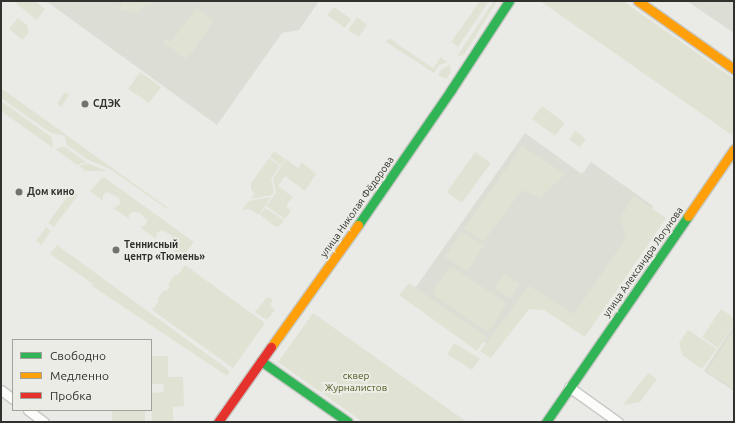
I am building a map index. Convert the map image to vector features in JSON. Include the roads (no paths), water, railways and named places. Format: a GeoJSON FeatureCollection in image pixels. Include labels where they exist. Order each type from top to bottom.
{"type":"FeatureCollection","features":[{"type":"Feature","properties":{"kind":"street","name":"улица Николая Фёдорова"},"geometry":{"type":"LineString","coordinates":[[218,422],[451,90],[510,1]]}},
{"type":"Feature","properties":{"kind":"street"},"geometry":{"type":"LineString","coordinates":[[638,1],[734,69]]}},
{"type":"Feature","properties":{"kind":"street","name":"улица Александра Логунова"},"geometry":{"type":"LineString","coordinates":[[546,422],[734,149]]}},
{"type":"Feature","properties":{"kind":"street"},"geometry":{"type":"LineString","coordinates":[[261,361],[348,422]]}},
{"type":"Feature","properties":{"kind":"street"},"geometry":{"type":"LineString","coordinates":[[570,387],[618,422]]}},
{"type":"Feature","properties":{"kind":"street"},"geometry":{"type":"LineString","coordinates":[[1,390],[12,398]]}},
{"type":"Feature","properties":{"kind":"street"},"geometry":{"type":"LineString","coordinates":[[29,411],[44,422]]}},
{"type":"Feature","properties":{"kind":"place","name":"СДЭК"},"geometry":{"type":"Point","coordinates":[85,104]}},
{"type":"Feature","properties":{"kind":"place","name":"Дом кино"},"geometry":{"type":"Point","coordinates":[19,192]}},
{"type":"Feature","properties":{"kind":"place","name":"Теннисный центр «Тюмень»"},"geometry":{"type":"Point","coordinates":[116,250]}},
{"type":"Feature","properties":{"kind":"park label","name":"сквер Журналистов"},"geometry":{"type":"Point","coordinates":[356,380]}}]}
